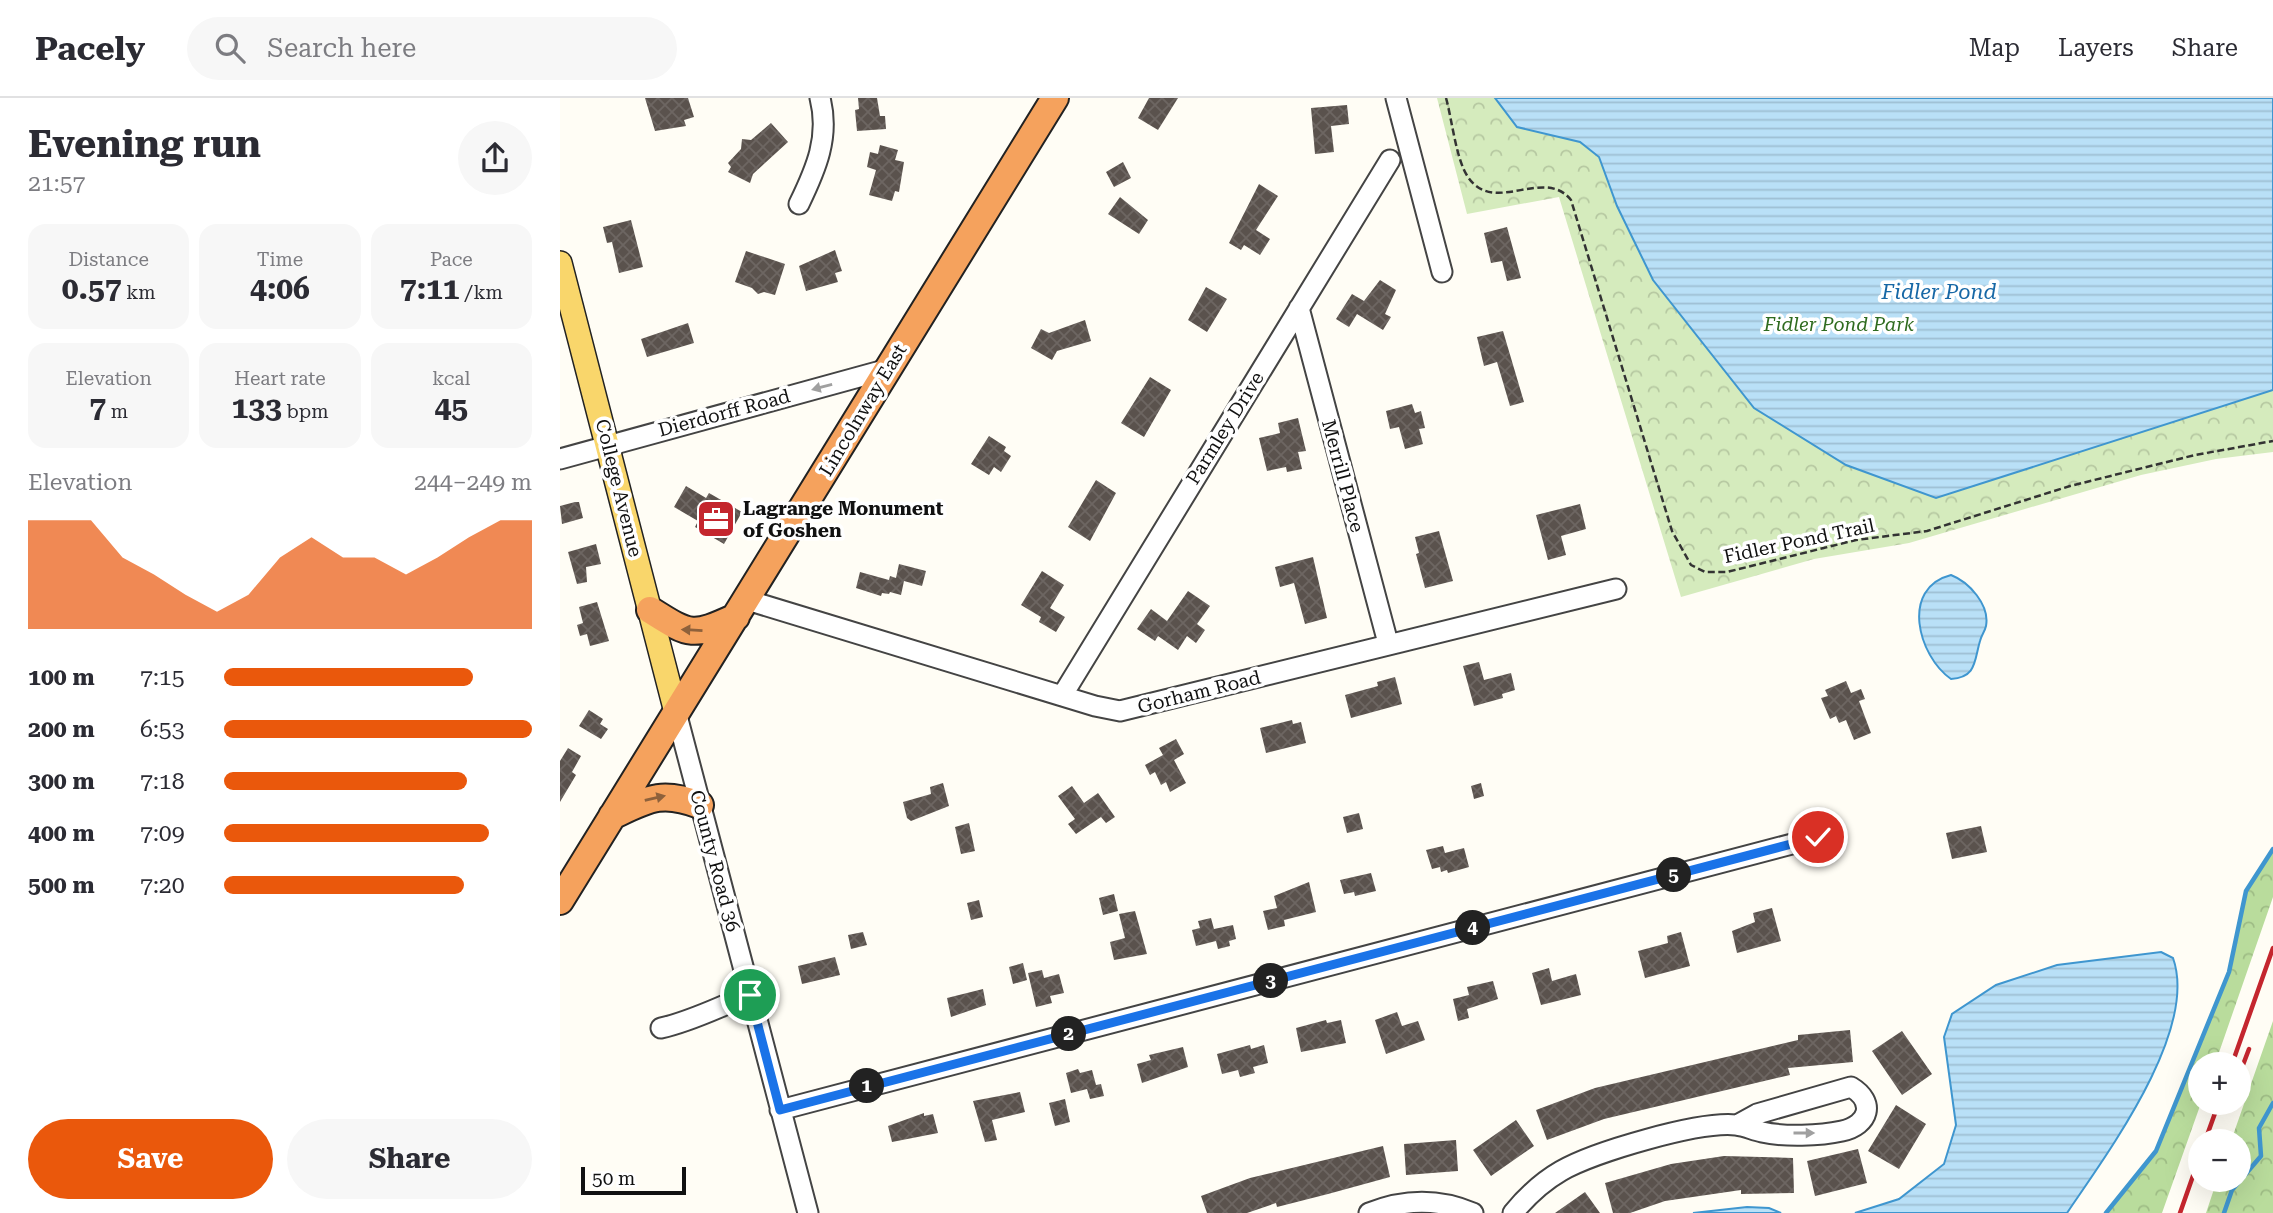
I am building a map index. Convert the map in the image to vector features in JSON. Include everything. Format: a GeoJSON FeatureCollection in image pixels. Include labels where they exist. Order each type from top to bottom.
{"type":"FeatureCollection","features":[{"type":"Feature","properties":{"kind":"highway","name":"Lincolnway East"},"geometry":{"type":"LineString","coordinates":[[560,901],[1055,98]]}},
{"type":"Feature","properties":{"kind":"highway"},"geometry":{"type":"LineString","coordinates":[[650,610],[682,631],[693,632],[709,630],[742,609]]}},
{"type":"Feature","properties":{"kind":"highway"},"geometry":{"type":"LineString","coordinates":[[612,816],[649,799],[664,796],[700,805]]}},
{"type":"Feature","properties":{"kind":"main road","name":"College Avenue"},"geometry":{"type":"LineString","coordinates":[[560,263],[676,712]]}},
{"type":"Feature","properties":{"kind":"street"},"geometry":{"type":"LineString","coordinates":[[799,204],[817,166],[822,146],[820,98]]}},
{"type":"Feature","properties":{"kind":"street"},"geometry":{"type":"LineString","coordinates":[[1396,98],[1442,272]]}},
{"type":"Feature","properties":{"kind":"street","name":"Parmley Drive"},"geometry":{"type":"LineString","coordinates":[[1062,696],[1390,160]]}},
{"type":"Feature","properties":{"kind":"street","name":"Merrill Place"},"geometry":{"type":"LineString","coordinates":[[1298,308],[1388,643]]}},
{"type":"Feature","properties":{"kind":"street","name":"Dierdorff Road"},"geometry":{"type":"LineString","coordinates":[[560,459],[888,369]]}},
{"type":"Feature","properties":{"kind":"street","name":"Gorham Road"},"geometry":{"type":"LineString","coordinates":[[742,609],[1107,710],[1130,710],[1388,643],[1616,589]]}},
{"type":"Feature","properties":{"kind":"street","name":"County Road 36"},"geometry":{"type":"LineString","coordinates":[[676,712],[808,1213]]}},
{"type":"Feature","properties":{"kind":"street"},"geometry":{"type":"LineString","coordinates":[[780,1110],[1835,833]]}},
{"type":"Feature","properties":{"kind":"street"},"geometry":{"type":"LineString","coordinates":[[661,1028],[692,1021],[717,1007],[750,995]]}},
{"type":"Feature","properties":{"kind":"street"},"geometry":{"type":"LineString","coordinates":[[1513,1213],[1549,1179],[1589,1158],[1684,1131],[1737,1125],[1757,1114],[1852,1087],[1864,1096],[1867,1106],[1866,1115],[1856,1125],[1843,1131],[1764,1133],[1737,1125]]}},
{"type":"Feature","properties":{"kind":"street"},"geometry":{"type":"LineString","coordinates":[[1369,1213],[1418,1202],[1453,1206],[1473,1213]]}},
{"type":"Feature","properties":{"kind":"path","name":"Fidler Pond Trail"},"geometry":{"type":"LineString","coordinates":[[1446,98],[1463,166],[1475,184],[1490,192],[1505,193],[1549,186],[1561,190],[1572,200],[1672,531],[1686,559],[1699,570],[1727,572],[1856,540],[1927,531],[2070,486],[2194,455],[2273,440]]}},
{"type":"Feature","properties":{"kind":"green space","name":"Fidler Pond"},"geometry":{"type":"Polygon","coordinates":[[[1437,98],[2273,98],[2273,452],[2216,459],[2141,475],[1909,543],[1814,559],[1681,597],[1559,197],[1467,214],[1437,98]]]}},
{"type":"Feature","properties":{"kind":"green space"},"geometry":{"type":"Polygon","coordinates":[[[2273,849],[2273,897],[2219,1052],[2196,1052],[2229,972],[2246,891],[2273,849]]]}},
{"type":"Feature","properties":{"kind":"green space"},"geometry":{"type":"Polygon","coordinates":[[[2273,1021],[2273,1213],[2206,1213],[2213,1192],[2251,1192],[2251,1129],[2235,1129],[2240,1115],[2251,1115],[2251,1084],[2273,1021]]]}},
{"type":"Feature","properties":{"kind":"green space"},"geometry":{"type":"Polygon","coordinates":[[[2188,1073],[2188,1115],[2197,1115],[2192,1129],[2188,1129],[2188,1140],[2162,1213],[2106,1213],[2156,1151],[2188,1073]]]}},
{"type":"Feature","properties":{"kind":"water","name":"Fidler Pond"},"geometry":{"type":"Polygon","coordinates":[[[1495,98],[2273,98],[2273,390],[1936,498],[1846,465],[1754,408],[1653,280],[1617,206],[1599,157],[1580,142],[1517,127],[1495,98]]]}},
{"type":"Feature","properties":{"kind":"water"},"geometry":{"type":"Polygon","coordinates":[[[1951,575],[1965,583],[1977,595],[1986,618],[1973,667],[1966,675],[1951,679],[1939,668],[1923,639],[1920,608],[1925,593],[1935,582],[1951,575]]]}},
{"type":"Feature","properties":{"kind":"water"},"geometry":{"type":"Polygon","coordinates":[[[2161,952],[2173,958],[2178,988],[2173,1020],[2161,1055],[2125,1126],[2067,1213],[1855,1213],[1899,1199],[1944,1164],[1956,1125],[1944,1037],[1952,1014],[1996,985],[2057,965],[2161,952]]]}},
{"type":"Feature","properties":{"kind":"water"},"geometry":{"type":"Polygon","coordinates":[[[1747,1207],[1769,1208],[1781,1213],[1693,1213],[1747,1207]]]}},
{"type":"Feature","properties":{"kind":"building"},"geometry":{"type":"Polygon","coordinates":[[[645,98],[688,98],[694,117],[684,120],[686,126],[655,131],[645,98]]]}},
{"type":"Feature","properties":{"kind":"building"},"geometry":{"type":"Polygon","coordinates":[[[858,98],[877,98],[880,116],[885,116],[886,129],[857,131],[855,110],[859,109],[858,98]]]}},
{"type":"Feature","properties":{"kind":"building"},"geometry":{"type":"Polygon","coordinates":[[[1149,98],[1178,98],[1158,130],[1138,118],[1149,98]]]}},
{"type":"Feature","properties":{"kind":"building"},"geometry":{"type":"Polygon","coordinates":[[[1347,105],[1349,124],[1331,126],[1334,152],[1315,154],[1311,108],[1347,105]]]}},
{"type":"Feature","properties":{"kind":"building"},"geometry":{"type":"Polygon","coordinates":[[[771,123],[788,142],[753,174],[750,183],[728,172],[731,167],[728,163],[741,149],[742,139],[751,140],[771,123]]]}},
{"type":"Feature","properties":{"kind":"building"},"geometry":{"type":"Polygon","coordinates":[[[880,145],[898,150],[895,160],[904,162],[899,192],[895,191],[892,201],[869,195],[876,170],[867,167],[870,152],[878,154],[880,145]]]}},
{"type":"Feature","properties":{"kind":"building"},"geometry":{"type":"Polygon","coordinates":[[[1123,162],[1131,178],[1114,187],[1106,172],[1123,162]]]}},
{"type":"Feature","properties":{"kind":"building"},"geometry":{"type":"Polygon","coordinates":[[[1259,184],[1278,196],[1256,230],[1270,239],[1260,255],[1244,245],[1241,250],[1229,243],[1259,184]]]}},
{"type":"Feature","properties":{"kind":"building"},"geometry":{"type":"Polygon","coordinates":[[[1120,197],[1148,220],[1139,234],[1108,214],[1120,197]]]}},
{"type":"Feature","properties":{"kind":"building"},"geometry":{"type":"Polygon","coordinates":[[[631,220],[643,267],[619,273],[612,242],[607,243],[603,227],[631,220]]]}},
{"type":"Feature","properties":{"kind":"building"},"geometry":{"type":"Polygon","coordinates":[[[1507,227],[1521,278],[1507,281],[1502,261],[1491,263],[1484,233],[1507,227]]]}},
{"type":"Feature","properties":{"kind":"building"},"geometry":{"type":"Polygon","coordinates":[[[835,250],[842,271],[835,273],[838,282],[806,291],[799,266],[835,250]]]}},
{"type":"Feature","properties":{"kind":"building"},"geometry":{"type":"Polygon","coordinates":[[[746,251],[785,264],[775,295],[764,292],[758,294],[752,288],[735,282],[746,251]]]}},
{"type":"Feature","properties":{"kind":"building"},"geometry":{"type":"Polygon","coordinates":[[[1380,280],[1396,290],[1385,314],[1391,317],[1383,330],[1357,314],[1349,327],[1336,319],[1352,294],[1364,301],[1380,280]]]}},
{"type":"Feature","properties":{"kind":"building"},"geometry":{"type":"Polygon","coordinates":[[[1206,287],[1227,299],[1207,332],[1188,320],[1206,287]]]}},
{"type":"Feature","properties":{"kind":"building"},"geometry":{"type":"Polygon","coordinates":[[[1085,320],[1091,341],[1057,351],[1052,360],[1031,348],[1041,329],[1049,333],[1085,320]]]}},
{"type":"Feature","properties":{"kind":"building"},"geometry":{"type":"Polygon","coordinates":[[[688,323],[694,343],[647,357],[641,339],[688,323]]]}},
{"type":"Feature","properties":{"kind":"building"},"geometry":{"type":"Polygon","coordinates":[[[1503,331],[1524,402],[1510,406],[1497,362],[1484,366],[1477,337],[1503,331]]]}},
{"type":"Feature","properties":{"kind":"building"},"geometry":{"type":"Polygon","coordinates":[[[1150,377],[1171,390],[1144,437],[1121,423],[1150,377]]]}},
{"type":"Feature","properties":{"kind":"building"},"geometry":{"type":"Polygon","coordinates":[[[1412,404],[1415,413],[1421,411],[1425,428],[1419,429],[1423,444],[1405,449],[1399,427],[1390,429],[1386,411],[1412,404]]]}},
{"type":"Feature","properties":{"kind":"building"},"geometry":{"type":"Polygon","coordinates":[[[1298,418],[1306,451],[1298,452],[1302,469],[1287,472],[1286,467],[1267,471],[1259,438],[1280,433],[1278,423],[1298,418]]]}},
{"type":"Feature","properties":{"kind":"building"},"geometry":{"type":"Polygon","coordinates":[[[989,436],[1006,447],[1004,451],[1011,456],[1001,472],[994,467],[989,475],[971,464],[989,436]]]}},
{"type":"Feature","properties":{"kind":"building"},"geometry":{"type":"Polygon","coordinates":[[[1096,480],[1116,493],[1090,541],[1068,527],[1096,480]]]}},
{"type":"Feature","properties":{"kind":"building"},"geometry":{"type":"Polygon","coordinates":[[[686,486],[706,498],[709,493],[742,512],[724,544],[695,527],[698,521],[674,507],[686,486]]]}},
{"type":"Feature","properties":{"kind":"building"},"geometry":{"type":"Polygon","coordinates":[[[579,502],[583,518],[562,524],[560,506],[579,502]]]}},
{"type":"Feature","properties":{"kind":"building"},"geometry":{"type":"Polygon","coordinates":[[[1580,504],[1586,529],[1561,536],[1566,555],[1548,560],[1536,515],[1580,504]]]}},
{"type":"Feature","properties":{"kind":"building"},"geometry":{"type":"Polygon","coordinates":[[[1439,531],[1453,581],[1425,588],[1416,554],[1419,553],[1415,537],[1439,531]]]}},
{"type":"Feature","properties":{"kind":"building"},"geometry":{"type":"Polygon","coordinates":[[[596,544],[601,564],[586,567],[587,582],[577,584],[568,552],[596,544]]]}},
{"type":"Feature","properties":{"kind":"building"},"geometry":{"type":"Polygon","coordinates":[[[1313,557],[1327,618],[1305,624],[1294,583],[1280,587],[1275,567],[1313,557]]]}},
{"type":"Feature","properties":{"kind":"building"},"geometry":{"type":"Polygon","coordinates":[[[899,564],[926,571],[922,586],[904,581],[901,595],[890,592],[882,593],[881,596],[856,588],[860,572],[889,580],[890,576],[896,578],[899,564]]]}},
{"type":"Feature","properties":{"kind":"building"},"geometry":{"type":"Polygon","coordinates":[[[1042,571],[1064,585],[1050,608],[1065,617],[1056,632],[1039,622],[1041,617],[1021,605],[1042,571]]]}},
{"type":"Feature","properties":{"kind":"building"},"geometry":{"type":"Polygon","coordinates":[[[1188,591],[1210,606],[1197,624],[1205,630],[1196,643],[1187,636],[1178,650],[1158,636],[1155,641],[1137,629],[1151,609],[1167,621],[1188,591]]]}},
{"type":"Feature","properties":{"kind":"building"},"geometry":{"type":"Polygon","coordinates":[[[597,602],[609,641],[590,646],[587,634],[580,636],[577,625],[583,623],[579,607],[597,602]]]}},
{"type":"Feature","properties":{"kind":"building"},"geometry":{"type":"Polygon","coordinates":[[[1479,662],[1484,680],[1511,673],[1515,690],[1502,694],[1503,698],[1474,706],[1463,666],[1479,662]]]}},
{"type":"Feature","properties":{"kind":"building"},"geometry":{"type":"Polygon","coordinates":[[[1395,677],[1402,704],[1351,718],[1345,695],[1378,686],[1377,682],[1395,677]]]}},
{"type":"Feature","properties":{"kind":"building"},"geometry":{"type":"Polygon","coordinates":[[[1846,681],[1851,693],[1861,689],[1865,699],[1859,701],[1871,733],[1854,740],[1846,720],[1839,723],[1836,716],[1830,719],[1821,698],[1828,696],[1825,690],[1846,681]]]}},
{"type":"Feature","properties":{"kind":"building"},"geometry":{"type":"Polygon","coordinates":[[[589,710],[603,719],[600,724],[608,729],[601,739],[579,726],[589,710]]]}},
{"type":"Feature","properties":{"kind":"building"},"geometry":{"type":"Polygon","coordinates":[[[1292,720],[1293,724],[1301,722],[1306,743],[1266,753],[1260,728],[1292,720]]]}},
{"type":"Feature","properties":{"kind":"building"},"geometry":{"type":"Polygon","coordinates":[[[1176,739],[1184,754],[1174,760],[1186,783],[1170,792],[1166,782],[1161,785],[1155,772],[1150,775],[1145,765],[1163,755],[1159,748],[1176,739]]]}},
{"type":"Feature","properties":{"kind":"building"},"geometry":{"type":"Polygon","coordinates":[[[568,748],[581,756],[572,772],[576,775],[560,802],[560,761],[568,748]]]}},
{"type":"Feature","properties":{"kind":"building"},"geometry":{"type":"Polygon","coordinates":[[[943,783],[949,806],[911,821],[907,818],[903,802],[931,794],[930,787],[943,783]]]}},
{"type":"Feature","properties":{"kind":"building"},"geometry":{"type":"Polygon","coordinates":[[[1481,783],[1484,796],[1474,799],[1471,786],[1481,783]]]}},
{"type":"Feature","properties":{"kind":"building"},"geometry":{"type":"Polygon","coordinates":[[[1072,786],[1084,803],[1098,793],[1115,817],[1106,823],[1101,817],[1076,834],[1068,824],[1075,819],[1058,796],[1072,786]]]}},
{"type":"Feature","properties":{"kind":"building"},"geometry":{"type":"Polygon","coordinates":[[[1359,813],[1363,829],[1347,833],[1343,817],[1359,813]]]}},
{"type":"Feature","properties":{"kind":"building"},"geometry":{"type":"Polygon","coordinates":[[[969,823],[975,851],[961,854],[955,827],[969,823]]]}},
{"type":"Feature","properties":{"kind":"building"},"geometry":{"type":"Polygon","coordinates":[[[1981,826],[1987,852],[1952,859],[1946,833],[1981,826]]]}},
{"type":"Feature","properties":{"kind":"building"},"geometry":{"type":"Polygon","coordinates":[[[1443,846],[1445,853],[1464,848],[1469,867],[1448,873],[1447,870],[1441,872],[1440,867],[1432,869],[1426,850],[1443,846]]]}},
{"type":"Feature","properties":{"kind":"building"},"geometry":{"type":"Polygon","coordinates":[[[1371,873],[1376,891],[1355,896],[1354,892],[1344,894],[1340,880],[1371,873]]]}},
{"type":"Feature","properties":{"kind":"building"},"geometry":{"type":"Polygon","coordinates":[[[1309,882],[1316,912],[1284,920],[1285,926],[1268,930],[1263,911],[1277,908],[1274,896],[1309,882]]]}},
{"type":"Feature","properties":{"kind":"building"},"geometry":{"type":"Polygon","coordinates":[[[1114,894],[1118,911],[1103,915],[1099,898],[1114,894]]]}},
{"type":"Feature","properties":{"kind":"building"},"geometry":{"type":"Polygon","coordinates":[[[979,900],[983,917],[971,920],[967,903],[979,900]]]}},
{"type":"Feature","properties":{"kind":"building"},"geometry":{"type":"Polygon","coordinates":[[[1772,908],[1781,941],[1737,953],[1732,931],[1755,922],[1753,913],[1772,908]]]}},
{"type":"Feature","properties":{"kind":"building"},"geometry":{"type":"Polygon","coordinates":[[[1135,911],[1147,954],[1114,960],[1110,942],[1125,938],[1119,914],[1135,911]]]}},
{"type":"Feature","properties":{"kind":"building"},"geometry":{"type":"Polygon","coordinates":[[[1211,918],[1214,929],[1233,925],[1236,939],[1229,941],[1230,946],[1218,949],[1216,941],[1196,946],[1192,930],[1200,928],[1198,921],[1211,918]]]}},
{"type":"Feature","properties":{"kind":"building"},"geometry":{"type":"Polygon","coordinates":[[[863,932],[867,945],[851,949],[848,935],[863,932]]]}},
{"type":"Feature","properties":{"kind":"building"},"geometry":{"type":"Polygon","coordinates":[[[1681,932],[1690,966],[1645,978],[1638,951],[1668,943],[1667,936],[1681,932]]]}},
{"type":"Feature","properties":{"kind":"building"},"geometry":{"type":"Polygon","coordinates":[[[835,957],[840,975],[802,984],[798,966],[835,957]]]}},
{"type":"Feature","properties":{"kind":"building"},"geometry":{"type":"Polygon","coordinates":[[[1023,963],[1027,980],[1013,984],[1009,967],[1023,963]]]}},
{"type":"Feature","properties":{"kind":"building"},"geometry":{"type":"Polygon","coordinates":[[[1549,968],[1552,981],[1576,974],[1581,995],[1541,1005],[1532,973],[1549,968]]]}},
{"type":"Feature","properties":{"kind":"building"},"geometry":{"type":"Polygon","coordinates":[[[1042,970],[1044,978],[1059,974],[1064,993],[1050,996],[1052,1003],[1036,1007],[1028,973],[1042,970]]]}},
{"type":"Feature","properties":{"kind":"building"},"geometry":{"type":"Polygon","coordinates":[[[1493,981],[1498,999],[1467,1009],[1469,1018],[1458,1021],[1453,999],[1469,995],[1467,987],[1493,981]]]}},
{"type":"Feature","properties":{"kind":"building"},"geometry":{"type":"Polygon","coordinates":[[[983,989],[986,1005],[951,1017],[947,998],[983,989]]]}},
{"type":"Feature","properties":{"kind":"building"},"geometry":{"type":"Polygon","coordinates":[[[1397,1012],[1402,1026],[1418,1021],[1425,1040],[1386,1054],[1375,1020],[1397,1012]]]}},
{"type":"Feature","properties":{"kind":"building"},"geometry":{"type":"Polygon","coordinates":[[[1326,1020],[1327,1023],[1341,1020],[1346,1043],[1301,1052],[1296,1028],[1326,1020]]]}},
{"type":"Feature","properties":{"kind":"building"},"geometry":{"type":"Polygon","coordinates":[[[1850,1030],[1853,1062],[1788,1068],[1790,1075],[1604,1119],[1547,1140],[1536,1110],[1595,1088],[1798,1040],[1798,1035],[1850,1030]]]}},
{"type":"Feature","properties":{"kind":"building"},"geometry":{"type":"Polygon","coordinates":[[[1902,1031],[1932,1074],[1902,1095],[1872,1051],[1902,1031]]]}},
{"type":"Feature","properties":{"kind":"building"},"geometry":{"type":"Polygon","coordinates":[[[1250,1045],[1251,1049],[1264,1045],[1268,1063],[1253,1067],[1255,1073],[1240,1077],[1238,1070],[1222,1074],[1217,1054],[1250,1045]]]}},
{"type":"Feature","properties":{"kind":"building"},"geometry":{"type":"Polygon","coordinates":[[[1183,1047],[1188,1067],[1142,1083],[1137,1064],[1151,1060],[1149,1055],[1183,1047]]]}},
{"type":"Feature","properties":{"kind":"building"},"geometry":{"type":"Polygon","coordinates":[[[1078,1069],[1080,1073],[1092,1070],[1096,1085],[1101,1084],[1104,1096],[1090,1099],[1087,1089],[1071,1093],[1066,1073],[1078,1069]]]}},
{"type":"Feature","properties":{"kind":"building"},"geometry":{"type":"Polygon","coordinates":[[[1020,1092],[1025,1112],[992,1120],[997,1140],[985,1142],[973,1101],[1020,1092]]]}},
{"type":"Feature","properties":{"kind":"building"},"geometry":{"type":"Polygon","coordinates":[[[1065,1099],[1070,1122],[1055,1126],[1049,1103],[1065,1099]]]}},
{"type":"Feature","properties":{"kind":"building"},"geometry":{"type":"Polygon","coordinates":[[[1896,1105],[1926,1124],[1899,1169],[1868,1151],[1896,1105]]]}},
{"type":"Feature","properties":{"kind":"building"},"geometry":{"type":"Polygon","coordinates":[[[924,1113],[924,1116],[933,1114],[938,1133],[892,1142],[888,1126],[924,1113]]]}},
{"type":"Feature","properties":{"kind":"building"},"geometry":{"type":"Polygon","coordinates":[[[1516,1120],[1534,1146],[1491,1176],[1473,1150],[1516,1120]]]}},
{"type":"Feature","properties":{"kind":"building"},"geometry":{"type":"Polygon","coordinates":[[[1456,1140],[1458,1171],[1406,1175],[1404,1144],[1456,1140]]]}},
{"type":"Feature","properties":{"kind":"building"},"geometry":{"type":"Polygon","coordinates":[[[1383,1146],[1390,1177],[1277,1207],[1276,1203],[1247,1213],[1207,1213],[1201,1196],[1250,1178],[1383,1146]]]}},
{"type":"Feature","properties":{"kind":"building"},"geometry":{"type":"Polygon","coordinates":[[[1858,1149],[1867,1183],[1815,1196],[1807,1161],[1858,1149]]]}},
{"type":"Feature","properties":{"kind":"building"},"geometry":{"type":"Polygon","coordinates":[[[1724,1156],[1793,1158],[1794,1193],[1741,1194],[1741,1190],[1665,1201],[1630,1213],[1613,1213],[1605,1183],[1671,1164],[1724,1156]]]}},
{"type":"Feature","properties":{"kind":"building"},"geometry":{"type":"Polygon","coordinates":[[[1585,1192],[1600,1213],[1555,1213],[1585,1192]]]}},
{"type":"Feature","properties":{"kind":"waterway"},"geometry":{"type":"LineString","coordinates":[[2106,1213],[2156,1151],[2229,972],[2246,891],[2273,849]]}},
{"type":"Feature","properties":{"kind":"waterway"},"geometry":{"type":"LineString","coordinates":[[2224,1213],[2232,1190],[2261,1156],[2259,1128],[2273,1103]]}},
{"type":"Feature","properties":{"kind":"railway"},"geometry":{"type":"LineString","coordinates":[[2236,1052],[2273,948]]}},
{"type":"Feature","properties":{"kind":"railway"},"geometry":{"type":"LineString","coordinates":[[2209,1129],[2214,1115]]}},
{"type":"Feature","properties":{"kind":"railway"},"geometry":{"type":"LineString","coordinates":[[2180,1213],[2188,1190]]}},
{"type":"Feature","properties":{"kind":"place","name":"Lagrange Monument of Goshen"},"geometry":{"type":"Point","coordinates":[716,519]}},
{"type":"Feature","properties":{"kind":"route"},"geometry":{"type":"LineString","coordinates":[[750,995],[780,1110],[1818,837]]}},
{"type":"Feature","properties":{"kind":"park label","name":"Fidler Pond Park"},"geometry":{"type":"Point","coordinates":[1839,324]}}]}
